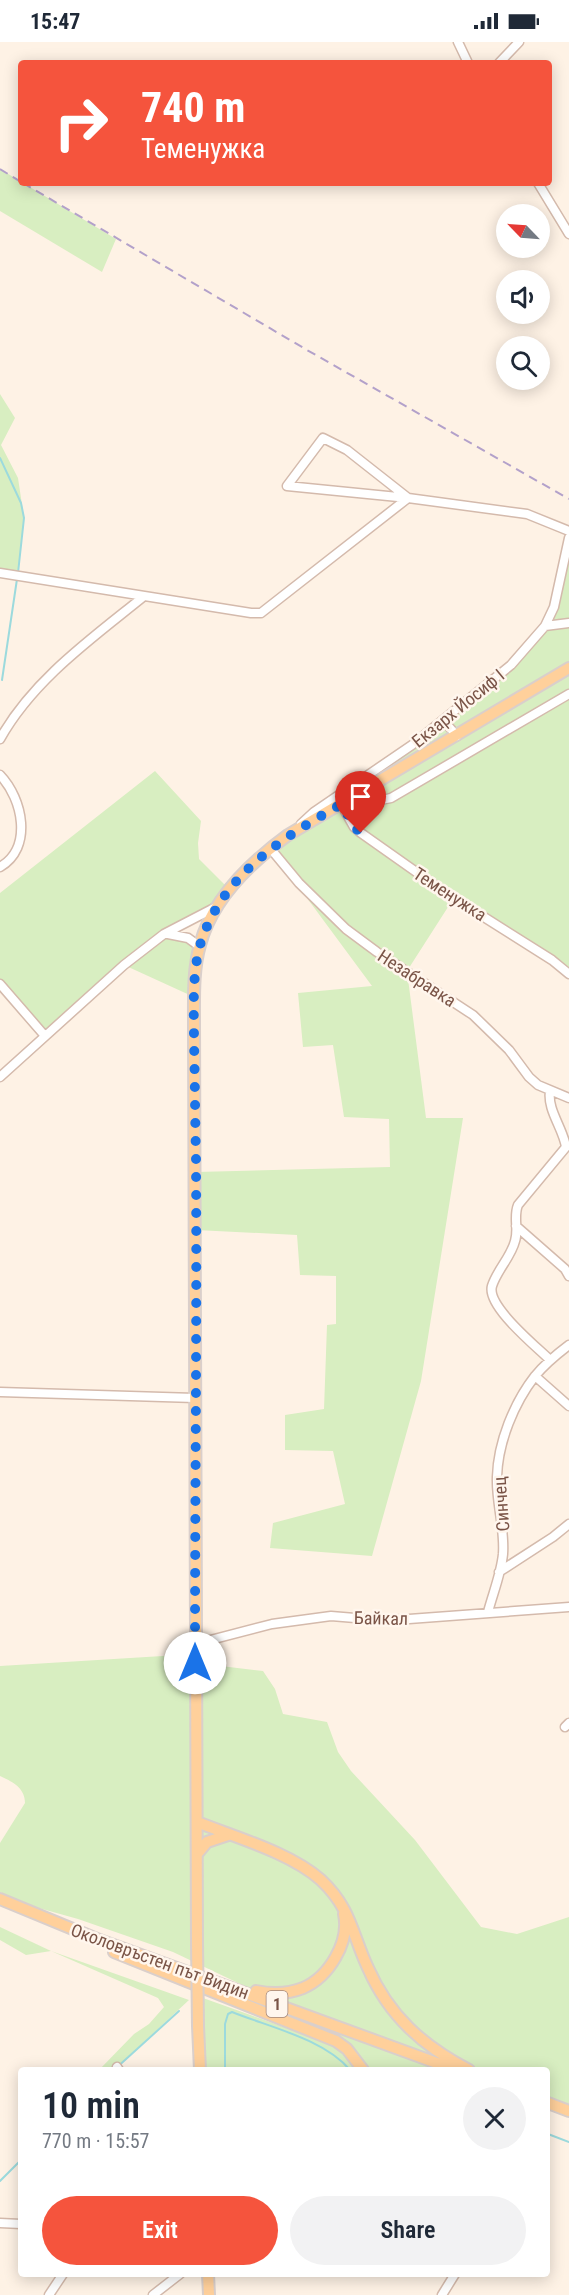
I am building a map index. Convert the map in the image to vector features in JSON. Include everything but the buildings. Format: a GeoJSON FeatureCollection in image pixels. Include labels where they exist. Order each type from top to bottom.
{"type":"FeatureCollection","features":[{"type":"Feature","properties":{"kind":"main road","name":"Екзарх Йосиф I"},"geometry":{"type":"LineString","coordinates":[[200,2067],[196,1854],[194,1006],[199,946],[218,906],[242,876],[270,848],[288,835],[569,668]]}},
{"type":"Feature","properties":{"kind":"main road"},"geometry":{"type":"LineString","coordinates":[[197,1822],[299,1864],[322,1881],[346,1911],[381,1997],[392,2012],[405,2026],[436,2050],[464,2067]]}},
{"type":"Feature","properties":{"kind":"main road"},"geometry":{"type":"LineString","coordinates":[[196,1854],[207,1842],[228,1835]]}},
{"type":"Feature","properties":{"kind":"main road"},"geometry":{"type":"LineString","coordinates":[[97,1939],[121,1942],[254,1991],[267,1994],[285,1992],[304,1988],[321,1975],[337,1956],[344,1938],[345,1920],[342,1906],[335,1895]]}},
{"type":"Feature","properties":{"kind":"main road","name":"Околовръстен път Видин"},"geometry":{"type":"LineString","coordinates":[[0,1899],[97,1939],[448,2067]]}},
{"type":"Feature","properties":{"kind":"main road"},"geometry":{"type":"LineString","coordinates":[[38,1916],[71,1935],[336,2041],[347,2049],[361,2067]]}},
{"type":"Feature","properties":{"kind":"main road"},"geometry":{"type":"LineString","coordinates":[[550,2105],[569,2111]]}},
{"type":"Feature","properties":{"kind":"main road"},"geometry":{"type":"LineString","coordinates":[[208,2277],[209,2295]]}},
{"type":"Feature","properties":{"kind":"street"},"geometry":{"type":"LineString","coordinates":[[458,42],[467,60]]}},
{"type":"Feature","properties":{"kind":"street"},"geometry":{"type":"LineString","coordinates":[[502,60],[519,42]]}},
{"type":"Feature","properties":{"kind":"street"},"geometry":{"type":"LineString","coordinates":[[540,186],[569,234]]}},
{"type":"Feature","properties":{"kind":"street"},"geometry":{"type":"LineString","coordinates":[[408,498],[347,450],[323,438],[287,486],[408,498],[527,514],[569,531]]}},
{"type":"Feature","properties":{"kind":"street"},"geometry":{"type":"LineString","coordinates":[[0,573],[143,597],[261,613],[408,498]]}},
{"type":"Feature","properties":{"kind":"street","name":"Екзарх Йосиф I"},"geometry":{"type":"LineString","coordinates":[[288,835],[314,812],[444,721],[511,664],[545,626],[554,607],[569,538]]}},
{"type":"Feature","properties":{"kind":"street"},"geometry":{"type":"LineString","coordinates":[[0,739],[11,719],[69,657],[143,597]]}},
{"type":"Feature","properties":{"kind":"street"},"geometry":{"type":"LineString","coordinates":[[545,626],[569,623]]}},
{"type":"Feature","properties":{"kind":"street"},"geometry":{"type":"LineString","coordinates":[[366,790],[375,799],[391,798],[569,694]]}},
{"type":"Feature","properties":{"kind":"street"},"geometry":{"type":"LineString","coordinates":[[444,721],[457,736]]}},
{"type":"Feature","properties":{"kind":"street"},"geometry":{"type":"LineString","coordinates":[[0,775],[13,795],[22,828],[17,851],[0,867]]}},
{"type":"Feature","properties":{"kind":"street","name":"Теменужка"},"geometry":{"type":"LineString","coordinates":[[345,802],[354,827],[361,833],[446,893],[552,960],[569,974]]}},
{"type":"Feature","properties":{"kind":"street","name":"Незабравка"},"geometry":{"type":"LineString","coordinates":[[270,848],[299,883],[346,929],[473,1015],[509,1050],[529,1077],[538,1085],[569,1098]]}},
{"type":"Feature","properties":{"kind":"street"},"geometry":{"type":"LineString","coordinates":[[0,1077],[119,969],[164,934],[218,906]]}},
{"type":"Feature","properties":{"kind":"street"},"geometry":{"type":"LineString","coordinates":[[164,934],[177,934],[199,946]]}},
{"type":"Feature","properties":{"kind":"street"},"geometry":{"type":"LineString","coordinates":[[0,984],[45,1036]]}},
{"type":"Feature","properties":{"kind":"street"},"geometry":{"type":"LineString","coordinates":[[550,1091],[550,1105],[567,1149],[518,1205],[515,1212],[515,1243],[492,1287],[491,1295],[504,1314],[550,1360]]}},
{"type":"Feature","properties":{"kind":"street"},"geometry":{"type":"LineString","coordinates":[[516,1226],[565,1269],[569,1276]]}},
{"type":"Feature","properties":{"kind":"street","name":"Синчец"},"geometry":{"type":"LineString","coordinates":[[488,1612],[503,1555],[503,1531],[497,1477],[501,1450],[510,1422],[536,1376],[550,1360],[569,1345]]}},
{"type":"Feature","properties":{"kind":"street"},"geometry":{"type":"LineString","coordinates":[[536,1376],[569,1406]]}},
{"type":"Feature","properties":{"kind":"street"},"geometry":{"type":"LineString","coordinates":[[0,1392],[195,1398]]}},
{"type":"Feature","properties":{"kind":"street"},"geometry":{"type":"LineString","coordinates":[[499,1572],[553,1538],[569,1524]]}},
{"type":"Feature","properties":{"kind":"street","name":"Байкал"},"geometry":{"type":"LineString","coordinates":[[195,1644],[272,1624],[331,1616],[379,1620],[409,1619],[569,1607]]}},
{"type":"Feature","properties":{"kind":"street"},"geometry":{"type":"LineString","coordinates":[[0,2223],[18,2224]]}},
{"type":"Feature","properties":{"kind":"street"},"geometry":{"type":"LineString","coordinates":[[49,2295],[61,2277]]}},
{"type":"Feature","properties":{"kind":"street"},"geometry":{"type":"LineString","coordinates":[[153,2295],[176,2277]]}},
{"type":"Feature","properties":{"kind":"street"},"geometry":{"type":"LineString","coordinates":[[443,2294],[453,2277]]}},
{"type":"Feature","properties":{"kind":"green space"},"geometry":{"type":"Polygon","coordinates":[[[0,169],[18,180],[18,186],[28,186],[116,239],[102,272],[0,211],[0,169]]]}},
{"type":"Feature","properties":{"kind":"green space"},"geometry":{"type":"Polygon","coordinates":[[[0,394],[15,418],[1,445],[18,478],[24,518],[18,576],[0,573],[0,394]]]}},
{"type":"Feature","properties":{"kind":"green space"},"geometry":{"type":"Polygon","coordinates":[[[569,538],[569,968],[457,893],[407,971],[426,1118],[463,1118],[421,1381],[372,1556],[270,1548],[273,1523],[345,1504],[333,1451],[285,1450],[285,1415],[324,1409],[327,1325],[336,1324],[336,1276],[300,1275],[297,1235],[196,1230],[196,1172],[390,1167],[389,1119],[344,1117],[333,1045],[303,1047],[298,993],[372,986],[270,848],[498,675],[545,626],[569,538]]]}},
{"type":"Feature","properties":{"kind":"green space"},"geometry":{"type":"Polygon","coordinates":[[[155,771],[201,821],[198,843],[199,859],[230,890],[218,906],[166,934],[199,946],[194,997],[124,965],[45,1036],[0,984],[0,893],[155,771]]]}},
{"type":"Feature","properties":{"kind":"green space"},"geometry":{"type":"Polygon","coordinates":[[[195,1654],[196,1663],[263,1671],[275,1689],[283,1714],[327,1722],[338,1752],[351,1771],[415,1840],[481,1927],[517,1934],[569,1917],[569,2111],[550,2104],[550,2067],[200,2067],[203,1998],[303,2034],[310,2017],[173,1952],[78,1919],[28,1905],[0,1892],[0,1843],[25,1803],[21,1789],[0,1776],[0,1666],[195,1654]]]}},
{"type":"Feature","properties":{"kind":"green space"},"geometry":{"type":"Polygon","coordinates":[[[0,1927],[51,1951],[26,1955],[0,1940],[0,1927]]]}},
{"type":"Feature","properties":{"kind":"green space"},"geometry":{"type":"Polygon","coordinates":[[[51,1951],[189,2000],[117,2067],[102,2067],[134,2034],[149,2024],[164,2007],[158,1998],[51,1951]]]}},
{"type":"Feature","properties":{"kind":"waterway"},"geometry":{"type":"LineString","coordinates":[[0,458],[21,503],[24,518],[18,573]]}},
{"type":"Feature","properties":{"kind":"waterway"},"geometry":{"type":"LineString","coordinates":[[2,680],[17,579]]}},
{"type":"Feature","properties":{"kind":"waterway"},"geometry":{"type":"LineString","coordinates":[[117,2067],[179,2011]]}},
{"type":"Feature","properties":{"kind":"waterway"},"geometry":{"type":"LineString","coordinates":[[225,2067],[225,2024],[228,2014],[232,2012],[311,2042],[339,2059],[347,2067]]}},
{"type":"Feature","properties":{"kind":"waterway"},"geometry":{"type":"LineString","coordinates":[[550,2135],[569,2142]]}},
{"type":"Feature","properties":{"kind":"waterway"},"geometry":{"type":"LineString","coordinates":[[0,2181],[18,2163]]}},
{"type":"Feature","properties":{"kind":"railway"},"geometry":{"type":"LineString","coordinates":[[0,169],[18,180]]}},
{"type":"Feature","properties":{"kind":"railway"},"geometry":{"type":"LineString","coordinates":[[28,186],[307,350],[569,499]]}},
{"type":"Feature","properties":{"kind":"route"},"geometry":{"type":"LineString","coordinates":[[195,1663],[194,997],[199,946],[211,918],[230,890],[255,862],[288,835],[342,804],[348,818],[361,833]]}}]}
